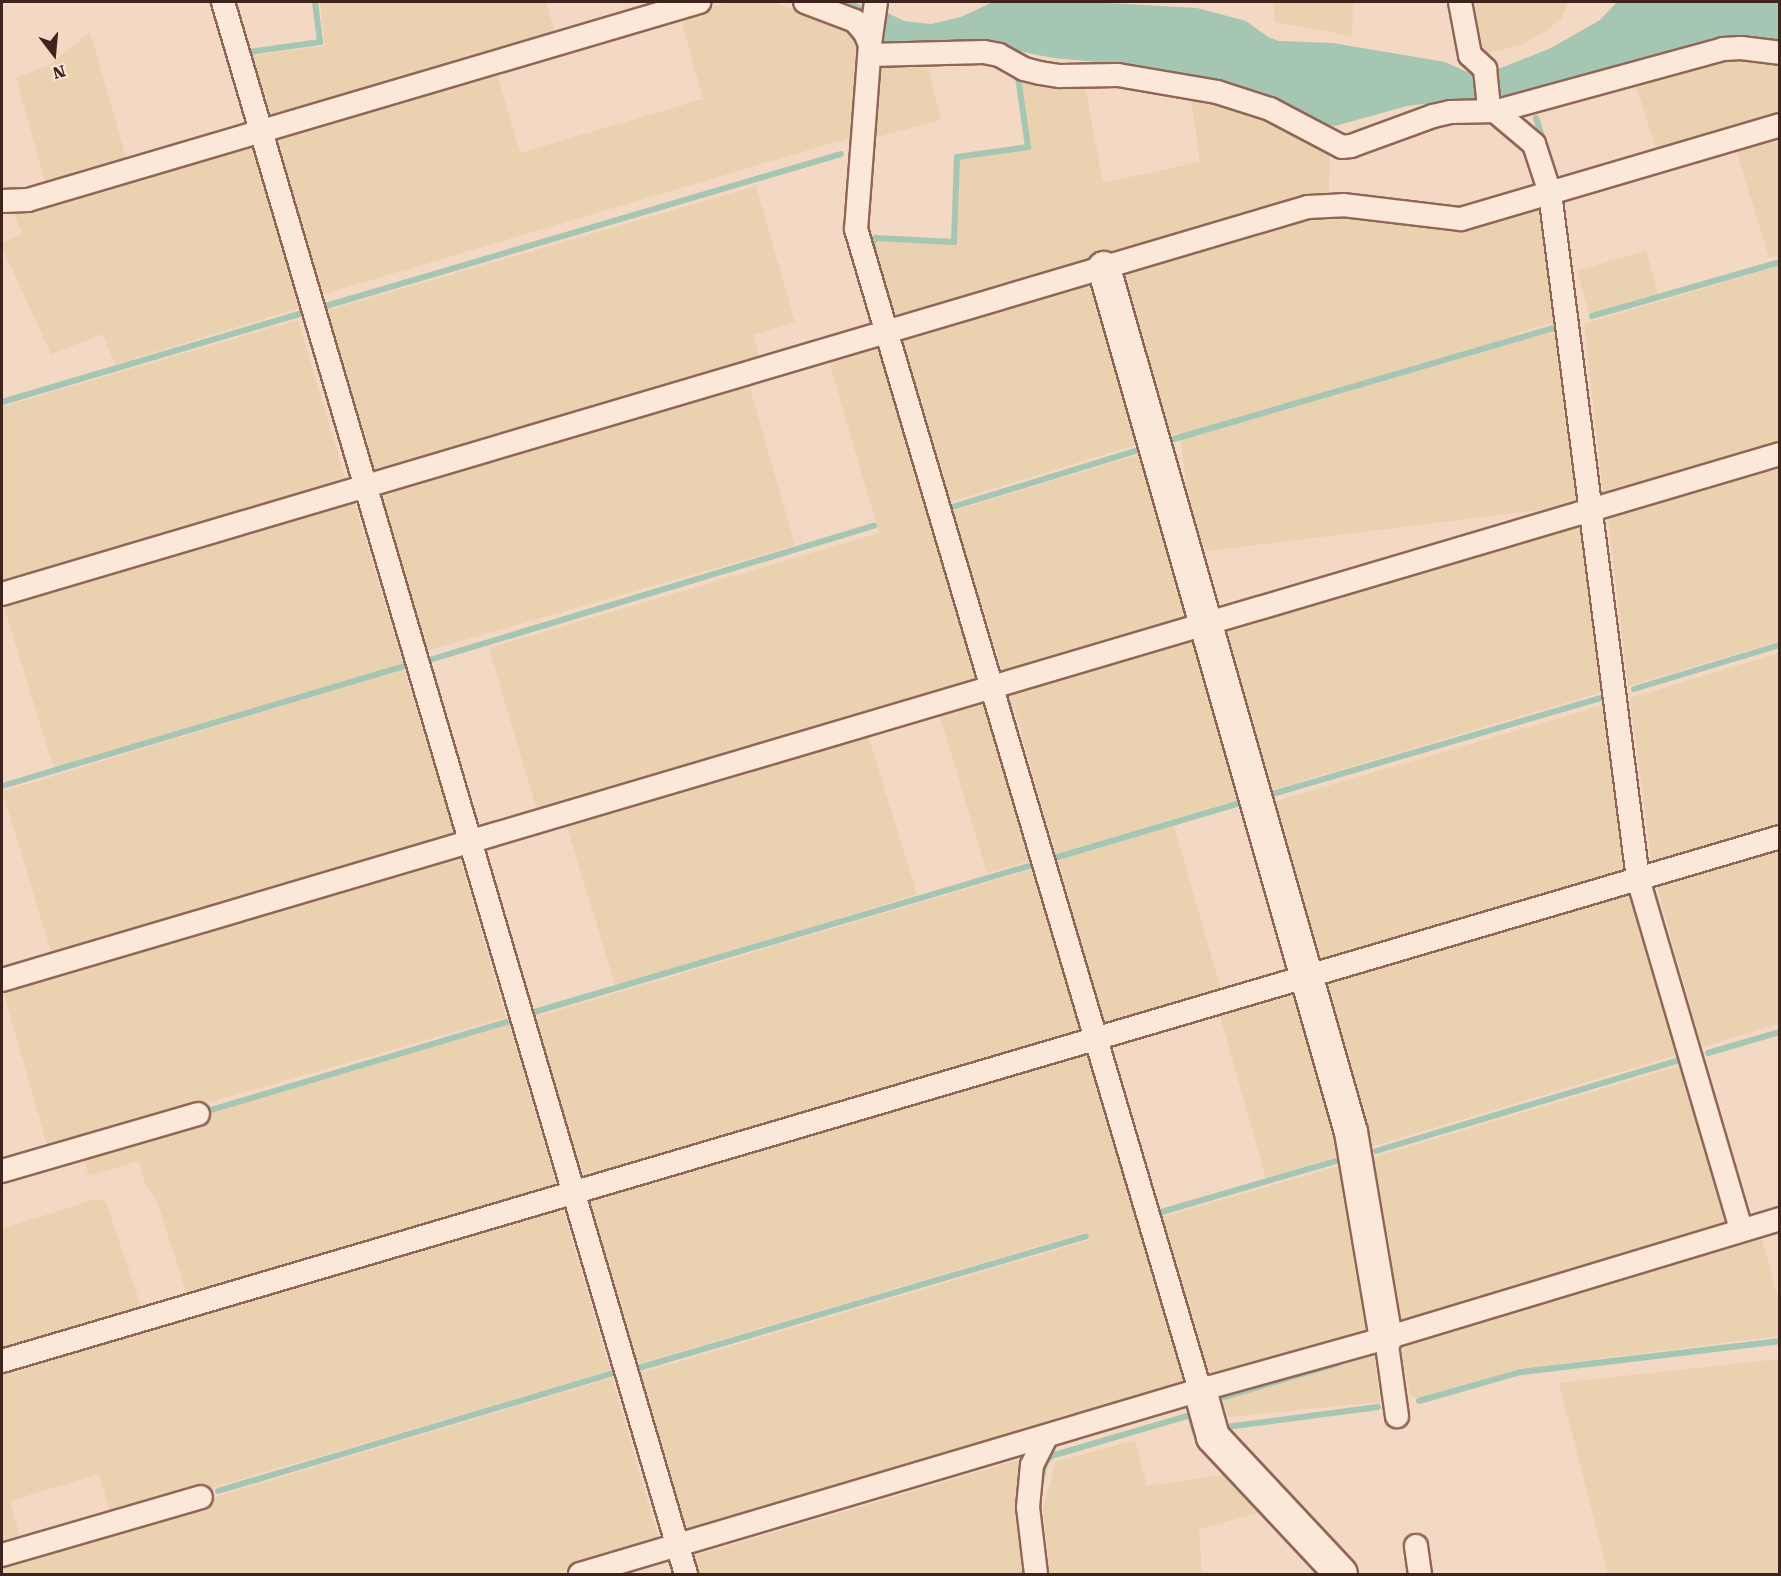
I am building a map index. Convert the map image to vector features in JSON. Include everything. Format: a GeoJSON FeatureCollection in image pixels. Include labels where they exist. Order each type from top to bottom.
{"type":"FeatureCollection","features":[{"type":"Feature","properties":{"kind":"street"},"geometry":{"type":"LineString","coordinates":[[223,2],[686,1575]]}},
{"type":"Feature","properties":{"kind":"street"},"geometry":{"type":"LineString","coordinates":[[2,201],[28,201],[699,2]]}},
{"type":"Feature","properties":{"kind":"street"},"geometry":{"type":"LineString","coordinates":[[805,2],[855,21],[866,33],[870,49]]}},
{"type":"Feature","properties":{"kind":"street"},"geometry":{"type":"LineString","coordinates":[[1460,2],[1470,55],[1485,69],[1493,108],[1534,144],[1550,193],[1638,879],[1742,1230]]}},
{"type":"Feature","properties":{"kind":"street"},"geometry":{"type":"LineString","coordinates":[[876,9],[870,49],[856,230],[1213,1437],[1341,1575]]}},
{"type":"Feature","properties":{"kind":"street"},"geometry":{"type":"LineString","coordinates":[[870,49],[984,52],[999,55],[1024,69],[1040,73],[1060,76],[1118,75],[1217,92],[1270,109],[1342,147],[1434,116],[1493,108],[1723,49],[1741,48],[1779,54]]}},
{"type":"Feature","properties":{"kind":"street"},"geometry":{"type":"LineString","coordinates":[[2,594],[1323,204],[1461,219],[1779,125]]}},
{"type":"Feature","properties":{"kind":"street"},"geometry":{"type":"LineString","coordinates":[[1104,268],[1352,1132],[1397,1416]]}},
{"type":"Feature","properties":{"kind":"street"},"geometry":{"type":"LineString","coordinates":[[2,980],[1779,454]]}},
{"type":"Feature","properties":{"kind":"street"},"geometry":{"type":"LineString","coordinates":[[2,1360],[574,1194],[1779,837]]}},
{"type":"Feature","properties":{"kind":"street"},"geometry":{"type":"LineString","coordinates":[[2,1171],[198,1114]]}},
{"type":"Feature","properties":{"kind":"street"},"geometry":{"type":"LineString","coordinates":[[580,1575],[1200,1390],[1386,1338],[1779,1219]]}},
{"type":"Feature","properties":{"kind":"street"},"geometry":{"type":"LineString","coordinates":[[1036,1575],[1028,1507],[1032,1465],[1046,1437]]}},
{"type":"Feature","properties":{"kind":"street"},"geometry":{"type":"LineString","coordinates":[[2,1555],[201,1497]]}},
{"type":"Feature","properties":{"kind":"street"},"geometry":{"type":"LineString","coordinates":[[1416,1546],[1420,1575]]}},
{"type":"Feature","properties":{"kind":"shaded area"},"geometry":{"type":"Polygon","coordinates":[[[320,2],[546,2],[557,39],[268,121],[246,56],[325,46],[320,2]]]}},
{"type":"Feature","properties":{"kind":"shaded area"},"geometry":{"type":"Polygon","coordinates":[[[730,2],[773,2],[844,29],[852,37],[858,52],[849,138],[314,297],[268,139],[496,71],[520,153],[703,99],[680,16],[730,2]]]}},
{"type":"Feature","properties":{"kind":"shaded area"},"geometry":{"type":"Polygon","coordinates":[[[993,2],[1091,2],[1197,8],[1246,21],[1268,37],[1279,41],[1333,43],[1445,62],[1476,76],[1495,74],[1498,69],[1551,48],[1600,20],[1617,2],[1779,2],[1780,45],[1625,69],[1537,87],[1497,101],[1447,101],[1407,106],[1335,126],[1316,122],[1177,74],[1132,65],[1053,58],[966,41],[891,47],[883,43],[880,9],[904,21],[931,24],[961,17],[993,2]]]}},
{"type":"Feature","properties":{"kind":"shaded area"},"geometry":{"type":"Polygon","coordinates":[[[1274,2],[1353,2],[1352,36],[1274,22],[1274,2]]]}},
{"type":"Feature","properties":{"kind":"shaded area"},"geometry":{"type":"Polygon","coordinates":[[[1470,2],[1568,2],[1562,18],[1545,32],[1522,44],[1485,54],[1478,47],[1470,2]]]}},
{"type":"Feature","properties":{"kind":"shaded area"},"geometry":{"type":"Polygon","coordinates":[[[90,32],[128,164],[47,188],[16,78],[49,65],[90,32]]]}},
{"type":"Feature","properties":{"kind":"shaded area"},"geometry":{"type":"Polygon","coordinates":[[[1704,57],[1779,59],[1779,119],[1658,156],[1634,79],[1704,57]]]}},
{"type":"Feature","properties":{"kind":"shaded area"},"geometry":{"type":"Polygon","coordinates":[[[926,58],[941,120],[873,138],[879,63],[926,58]]]}},
{"type":"Feature","properties":{"kind":"shaded area"},"geometry":{"type":"Polygon","coordinates":[[[1019,76],[1084,81],[1103,183],[1200,162],[1190,93],[1269,111],[1330,148],[1329,197],[897,321],[873,244],[877,239],[955,242],[959,160],[1030,149],[1019,76]]]}},
{"type":"Feature","properties":{"kind":"shaded area"},"geometry":{"type":"Polygon","coordinates":[[[1779,131],[1779,255],[1769,258],[1735,146],[1779,131]]]}},
{"type":"Feature","properties":{"kind":"shaded area"},"geometry":{"type":"Polygon","coordinates":[[[253,141],[306,306],[115,364],[103,334],[51,354],[2,247],[2,243],[22,234],[11,207],[253,141]]]}},
{"type":"Feature","properties":{"kind":"shaded area"},"geometry":{"type":"Polygon","coordinates":[[[756,186],[795,322],[753,335],[761,363],[373,478],[319,313],[756,186]]]}},
{"type":"Feature","properties":{"kind":"shaded area"},"geometry":{"type":"Polygon","coordinates":[[[1545,202],[1561,320],[1163,437],[1118,280],[1126,267],[1316,210],[1421,221],[1545,202]]]}},
{"type":"Feature","properties":{"kind":"shaded area"},"geometry":{"type":"Polygon","coordinates":[[[1646,251],[1658,293],[1589,313],[1577,271],[1646,251]]]}},
{"type":"Feature","properties":{"kind":"shaded area"},"geometry":{"type":"Polygon","coordinates":[[[1779,266],[1779,448],[1604,500],[1584,324],[1779,266]]]}},
{"type":"Feature","properties":{"kind":"shaded area"},"geometry":{"type":"Polygon","coordinates":[[[1087,282],[1097,288],[1142,443],[950,502],[901,337],[1087,282]]]}},
{"type":"Feature","properties":{"kind":"shaded area"},"geometry":{"type":"Polygon","coordinates":[[[298,320],[348,487],[2,589],[2,407],[298,320]]]}},
{"type":"Feature","properties":{"kind":"shaded area"},"geometry":{"type":"Polygon","coordinates":[[[1562,329],[1584,505],[1194,552],[1173,377],[1562,329]]]}},
{"type":"Feature","properties":{"kind":"shaded area"},"geometry":{"type":"Polygon","coordinates":[[[876,340],[882,345],[978,677],[976,684],[538,814],[489,648],[879,533],[827,354],[876,340]]]}},
{"type":"Feature","properties":{"kind":"shaded area"},"geometry":{"type":"Polygon","coordinates":[[[747,378],[795,545],[423,652],[375,485],[747,378]]]}},
{"type":"Feature","properties":{"kind":"shaded area"},"geometry":{"type":"Polygon","coordinates":[[[1145,453],[1191,611],[1184,624],[1004,677],[953,511],[1145,453]]]}},
{"type":"Feature","properties":{"kind":"shaded area"},"geometry":{"type":"Polygon","coordinates":[[[1779,459],[1779,641],[1628,686],[1607,510],[1779,459]]]}},
{"type":"Feature","properties":{"kind":"shaded area"},"geometry":{"type":"Polygon","coordinates":[[[352,496],[403,663],[54,770],[3,603],[352,496]]]}},
{"type":"Feature","properties":{"kind":"shaded area"},"geometry":{"type":"Polygon","coordinates":[[[1585,516],[1609,690],[1265,792],[1220,632],[1225,623],[1585,516]]]}},
{"type":"Feature","properties":{"kind":"shaded area"},"geometry":{"type":"Polygon","coordinates":[[[1188,634],[1201,643],[1245,798],[1055,854],[1008,686],[1188,634]]]}},
{"type":"Feature","properties":{"kind":"shaded area"},"geometry":{"type":"Polygon","coordinates":[[[1779,653],[1779,828],[1652,865],[1630,698],[1779,653]]]}},
{"type":"Feature","properties":{"kind":"shaded area"},"geometry":{"type":"Polygon","coordinates":[[[404,669],[456,839],[54,962],[2,792],[404,669]]]}},
{"type":"Feature","properties":{"kind":"shaded area"},"geometry":{"type":"Polygon","coordinates":[[[978,698],[987,704],[1031,860],[987,873],[938,709],[978,698]]]}},
{"type":"Feature","properties":{"kind":"shaded area"},"geometry":{"type":"Polygon","coordinates":[[[1610,703],[1627,874],[1323,963],[1315,958],[1269,803],[1610,703]]]}},
{"type":"Feature","properties":{"kind":"shaded area"},"geometry":{"type":"Polygon","coordinates":[[[867,731],[917,895],[616,987],[566,823],[867,731]]]}},
{"type":"Feature","properties":{"kind":"shaded area"},"geometry":{"type":"Polygon","coordinates":[[[1174,826],[1222,994],[1105,1028],[1057,860],[1174,826]]]}},
{"type":"Feature","properties":{"kind":"shaded area"},"geometry":{"type":"Polygon","coordinates":[[[1779,847],[1779,1024],[1702,1047],[1656,884],[1779,847]]]}},
{"type":"Feature","properties":{"kind":"shaded area"},"geometry":{"type":"Polygon","coordinates":[[[458,851],[506,1017],[48,1149],[2,982],[458,851]]]}},
{"type":"Feature","properties":{"kind":"shaded area"},"geometry":{"type":"Polygon","coordinates":[[[1034,869],[1083,1030],[1079,1036],[583,1185],[526,1020],[1034,869]]]}},
{"type":"Feature","properties":{"kind":"shaded area"},"geometry":{"type":"Polygon","coordinates":[[[1630,887],[1683,1053],[1367,1148],[1320,985],[1326,977],[1630,887]]]}},
{"type":"Feature","properties":{"kind":"shaded area"},"geometry":{"type":"Polygon","coordinates":[[[1292,988],[1300,991],[1345,1154],[1266,1178],[1218,1009],[1292,988]]]}},
{"type":"Feature","properties":{"kind":"shaded area"},"geometry":{"type":"Polygon","coordinates":[[[509,1024],[559,1193],[194,1298],[187,1295],[157,1201],[145,1184],[139,1161],[89,1176],[81,1151],[509,1024]]]}},
{"type":"Feature","properties":{"kind":"shaded area"},"geometry":{"type":"Polygon","coordinates":[[[1087,1051],[1187,1385],[680,1533],[634,1375],[1090,1240],[1087,1232],[631,1366],[586,1196],[1087,1051]]]}},
{"type":"Feature","properties":{"kind":"shaded area"},"geometry":{"type":"Polygon","coordinates":[[[1686,1064],[1730,1218],[1726,1230],[1402,1323],[1397,1319],[1371,1158],[1686,1064]]]}},
{"type":"Feature","properties":{"kind":"shaded area"},"geometry":{"type":"Polygon","coordinates":[[[1346,1164],[1371,1322],[1366,1332],[1210,1378],[1163,1217],[1346,1164]]]}},
{"type":"Feature","properties":{"kind":"shaded area"},"geometry":{"type":"Polygon","coordinates":[[[95,1199],[106,1202],[144,1315],[2,1355],[2,1229],[95,1199]]]}},
{"type":"Feature","properties":{"kind":"shaded area"},"geometry":{"type":"Polygon","coordinates":[[[561,1203],[610,1371],[112,1517],[99,1474],[10,1501],[22,1544],[2,1550],[2,1370],[561,1203]]]}},
{"type":"Feature","properties":{"kind":"shaded area"},"geometry":{"type":"Polygon","coordinates":[[[1762,1239],[1779,1301],[1779,1336],[1522,1368],[1418,1398],[1410,1395],[1401,1350],[1407,1344],[1762,1239]]]}},
{"type":"Feature","properties":{"kind":"shaded area"},"geometry":{"type":"Polygon","coordinates":[[[1374,1355],[1380,1402],[1228,1417],[1223,1399],[1374,1355]]]}},
{"type":"Feature","properties":{"kind":"shaded area"},"geometry":{"type":"Polygon","coordinates":[[[1779,1359],[1779,1574],[1608,1574],[1559,1383],[1779,1359]]]}},
{"type":"Feature","properties":{"kind":"shaded area"},"geometry":{"type":"Polygon","coordinates":[[[612,1378],[660,1543],[555,1574],[2,1574],[2,1561],[612,1378]]]}},
{"type":"Feature","properties":{"kind":"shaded area"},"geometry":{"type":"Polygon","coordinates":[[[1135,1440],[1147,1486],[1230,1474],[1265,1511],[1199,1529],[1202,1574],[1042,1574],[1039,1563],[1048,1560],[1043,1507],[1056,1462],[1135,1440]]]}},
{"type":"Feature","properties":{"kind":"shaded area"},"geometry":{"type":"Polygon","coordinates":[[[1029,1457],[1024,1477],[1021,1574],[692,1574],[687,1558],[1029,1457]]]}},
{"type":"Feature","properties":{"kind":"waterway"},"geometry":{"type":"LineString","coordinates":[[249,52],[320,42],[315,2]]}},
{"type":"Feature","properties":{"kind":"waterway"},"geometry":{"type":"LineString","coordinates":[[846,2],[870,12]]}},
{"type":"Feature","properties":{"kind":"waterway"},"geometry":{"type":"LineString","coordinates":[[874,250],[872,244],[875,238],[954,242],[957,157],[1028,147],[1018,77]]}},
{"type":"Feature","properties":{"kind":"waterway"},"geometry":{"type":"LineString","coordinates":[[1536,118],[1544,143]]}},
{"type":"Feature","properties":{"kind":"waterway"},"geometry":{"type":"LineString","coordinates":[[319,308],[841,154]]}},
{"type":"Feature","properties":{"kind":"waterway"},"geometry":{"type":"LineString","coordinates":[[1592,316],[1780,262]]}},
{"type":"Feature","properties":{"kind":"waterway"},"geometry":{"type":"LineString","coordinates":[[2,402],[305,312],[306,316]]}},
{"type":"Feature","properties":{"kind":"waterway"},"geometry":{"type":"LineString","coordinates":[[1167,441],[1559,326]]}},
{"type":"Feature","properties":{"kind":"waterway"},"geometry":{"type":"LineString","coordinates":[[949,508],[1142,449]]}},
{"type":"Feature","properties":{"kind":"waterway"},"geometry":{"type":"LineString","coordinates":[[426,661],[874,526]]}},
{"type":"Feature","properties":{"kind":"waterway"},"geometry":{"type":"LineString","coordinates":[[1634,689],[1780,645]]}},
{"type":"Feature","properties":{"kind":"waterway"},"geometry":{"type":"LineString","coordinates":[[2,786],[409,665]]}},
{"type":"Feature","properties":{"kind":"waterway"},"geometry":{"type":"LineString","coordinates":[[1006,696],[1010,708]]}},
{"type":"Feature","properties":{"kind":"waterway"},"geometry":{"type":"LineString","coordinates":[[1269,795],[1604,697]]}},
{"type":"Feature","properties":{"kind":"waterway"},"geometry":{"type":"LineString","coordinates":[[1054,858],[1243,802]]}},
{"type":"Feature","properties":{"kind":"waterway"},"geometry":{"type":"LineString","coordinates":[[531,1013],[1029,866]]}},
{"type":"Feature","properties":{"kind":"waterway"},"geometry":{"type":"LineString","coordinates":[[211,1110],[512,1020]]}},
{"type":"Feature","properties":{"kind":"waterway"},"geometry":{"type":"LineString","coordinates":[[1708,1053],[1780,1032]]}},
{"type":"Feature","properties":{"kind":"waterway"},"geometry":{"type":"LineString","coordinates":[[1376,1151],[1682,1059]]}},
{"type":"Feature","properties":{"kind":"waterway"},"geometry":{"type":"LineString","coordinates":[[1158,1213],[1343,1159]]}},
{"type":"Feature","properties":{"kind":"waterway"},"geometry":{"type":"LineString","coordinates":[[635,1369],[1086,1236]]}},
{"type":"Feature","properties":{"kind":"waterway"},"geometry":{"type":"LineString","coordinates":[[1419,1401],[1521,1372],[1780,1341]]}},
{"type":"Feature","properties":{"kind":"waterway"},"geometry":{"type":"LineString","coordinates":[[1224,1397],[1339,1363]]}},
{"type":"Feature","properties":{"kind":"waterway"},"geometry":{"type":"LineString","coordinates":[[218,1491],[615,1373]]}},
{"type":"Feature","properties":{"kind":"waterway"},"geometry":{"type":"LineString","coordinates":[[1226,1427],[1378,1407]]}},
{"type":"Feature","properties":{"kind":"waterway"},"geometry":{"type":"LineString","coordinates":[[1041,1481],[1045,1463],[1051,1456],[1190,1415],[1195,1432],[1199,1432]]}}]}
